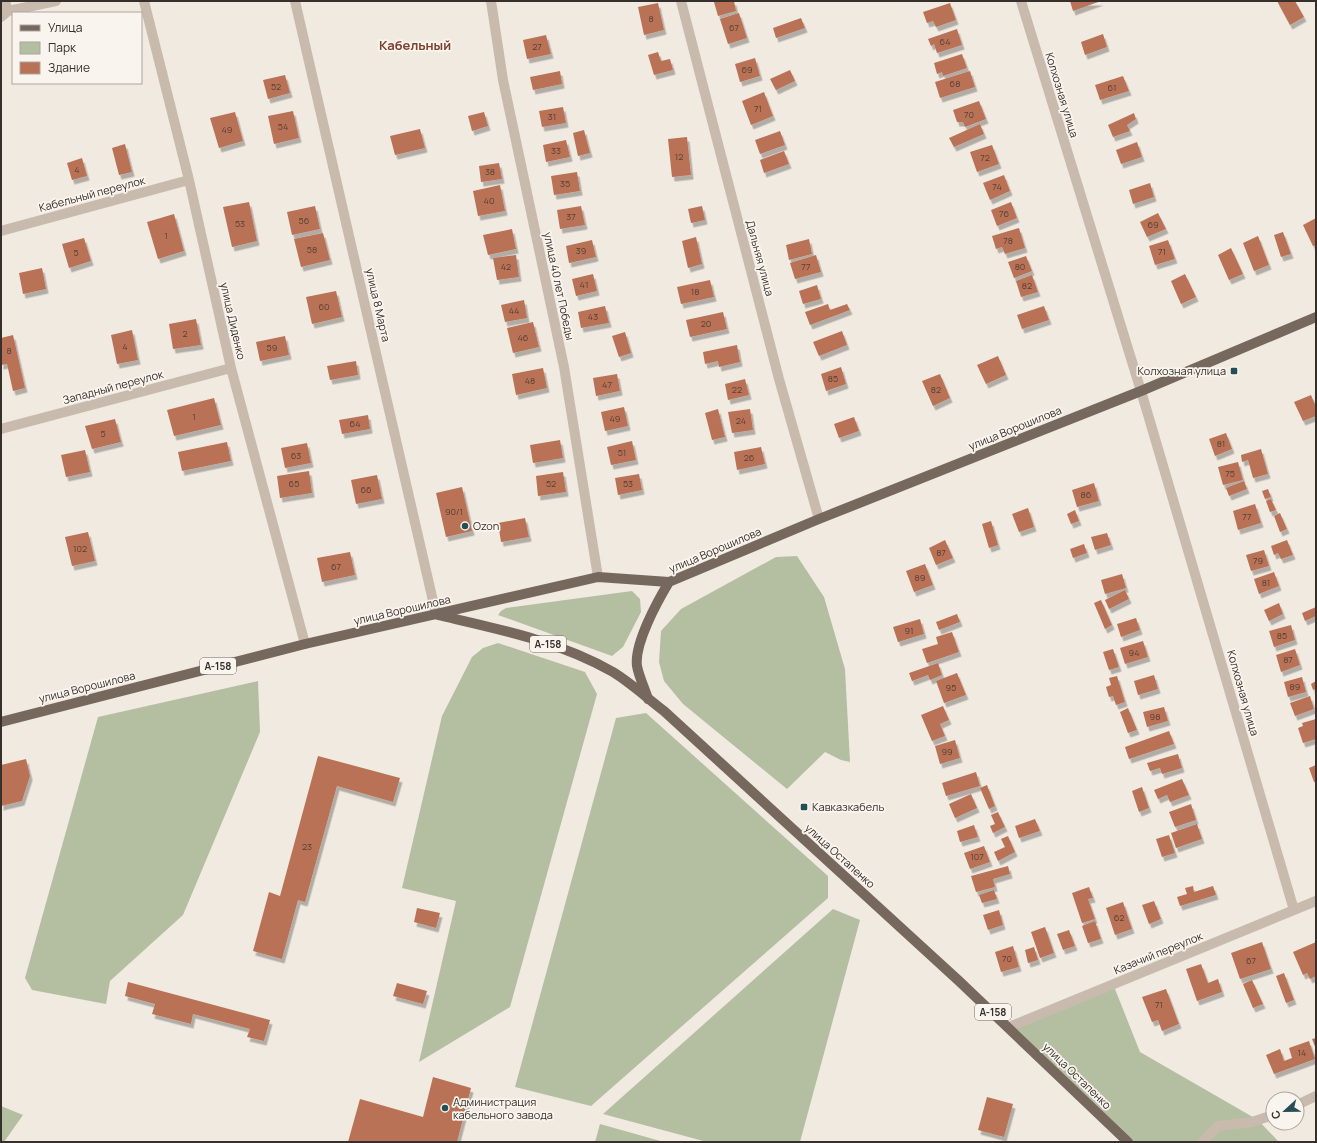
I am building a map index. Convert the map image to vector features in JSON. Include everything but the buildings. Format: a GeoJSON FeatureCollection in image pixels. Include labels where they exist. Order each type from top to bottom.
{"type":"FeatureCollection","features":[{"type":"Feature","properties":{"kind":"main road","name":"улица Ворошилова"},"geometry":{"type":"LineString","coordinates":[[1,722],[305,644],[598,577],[669,582],[819,519],[1141,391],[1316,317]]}},
{"type":"Feature","properties":{"kind":"main road"},"geometry":{"type":"LineString","coordinates":[[648,699],[637,666],[638,652],[653,610],[669,582]]}},
{"type":"Feature","properties":{"kind":"main road","name":"улица Остапенко"},"geometry":{"type":"LineString","coordinates":[[436,614],[510,632],[569,651],[613,673],[648,699],[693,738],[1009,1027],[1128,1142]]}},
{"type":"Feature","properties":{"kind":"street"},"geometry":{"type":"LineString","coordinates":[[5,10],[56,1]]}},
{"type":"Feature","properties":{"kind":"street","name":"улица Диденко"},"geometry":{"type":"LineString","coordinates":[[144,1],[189,180],[231,368],[305,644]]}},
{"type":"Feature","properties":{"kind":"street","name":"улица 8 Марта"},"geometry":{"type":"LineString","coordinates":[[295,1],[436,614]]}},
{"type":"Feature","properties":{"kind":"street","name":"улица 40 лет Победы"},"geometry":{"type":"LineString","coordinates":[[491,1],[503,80],[564,367],[598,577]]}},
{"type":"Feature","properties":{"kind":"street","name":"Дальняя улица"},"geometry":{"type":"LineString","coordinates":[[681,1],[779,378],[819,519]]}},
{"type":"Feature","properties":{"kind":"street","name":"Колхозная улица"},"geometry":{"type":"LineString","coordinates":[[1021,1],[1141,391],[1294,910]]}},
{"type":"Feature","properties":{"kind":"street","name":"Кабельный переулок"},"geometry":{"type":"LineString","coordinates":[[1,231],[189,180]]}},
{"type":"Feature","properties":{"kind":"street","name":"Западный переулок"},"geometry":{"type":"LineString","coordinates":[[1,429],[231,368]]}},
{"type":"Feature","properties":{"kind":"street","name":"Казачий переулок"},"geometry":{"type":"LineString","coordinates":[[1009,1027],[1316,902]]}},
{"type":"Feature","properties":{"kind":"street"},"geometry":{"type":"LineString","coordinates":[[1305,1101],[1316,1096]]}},
{"type":"Feature","properties":{"kind":"street"},"geometry":{"type":"LineString","coordinates":[[1202,1142],[1218,1126],[1252,1122],[1265,1118]]}},
{"type":"Feature","properties":{"kind":"green space"},"geometry":{"type":"Polygon","coordinates":[[[797,556],[824,597],[845,669],[850,762],[841,760],[825,752],[787,789],[683,704],[664,681],[659,662],[661,631],[681,609],[776,557],[797,556]]]}},
{"type":"Feature","properties":{"kind":"green space"},"geometry":{"type":"Polygon","coordinates":[[[632,591],[640,599],[641,612],[623,647],[612,656],[498,615],[506,608],[632,591]]]}},
{"type":"Feature","properties":{"kind":"green space"},"geometry":{"type":"Polygon","coordinates":[[[498,643],[585,672],[597,694],[510,1007],[419,1062],[456,901],[402,888],[442,716],[472,657],[483,648],[498,643]]]}},
{"type":"Feature","properties":{"kind":"green space"},"geometry":{"type":"Polygon","coordinates":[[[258,681],[260,732],[183,915],[110,981],[106,1004],[32,990],[25,978],[98,717],[258,681]]]}},
{"type":"Feature","properties":{"kind":"green space"},"geometry":{"type":"Polygon","coordinates":[[[646,713],[828,876],[828,898],[591,1106],[515,1087],[616,718],[646,713]]]}},
{"type":"Feature","properties":{"kind":"green space"},"geometry":{"type":"Polygon","coordinates":[[[833,909],[860,920],[800,1142],[707,1142],[603,1114],[833,909]]]}},
{"type":"Feature","properties":{"kind":"green space"},"geometry":{"type":"Polygon","coordinates":[[[1113,984],[1140,1052],[1258,1120],[1265,1127],[1265,1131],[1268,1131],[1279,1142],[1128,1142],[1009,1027],[1113,984]]]}},
{"type":"Feature","properties":{"kind":"green space"},"geometry":{"type":"Polygon","coordinates":[[[1,1106],[23,1115],[4,1142],[1,1142],[1,1106]]]}},
{"type":"Feature","properties":{"kind":"green space"},"geometry":{"type":"Polygon","coordinates":[[[600,1124],[664,1142],[595,1142],[600,1124]]]}},
{"type":"Feature","properties":{"kind":"place","name":"Колхозная улица"},"geometry":{"type":"Point","coordinates":[1234,371]}},
{"type":"Feature","properties":{"kind":"place","name":"Ozon"},"geometry":{"type":"Point","coordinates":[465,526]}},
{"type":"Feature","properties":{"kind":"place","name":"Кавказкабель"},"geometry":{"type":"Point","coordinates":[804,807]}},
{"type":"Feature","properties":{"kind":"place","name":"Администрация кабельного завода"},"geometry":{"type":"Point","coordinates":[445,1108]}},
{"type":"Feature","properties":{"kind":"district","name":"Кабельный"},"geometry":{"type":"Point","coordinates":[415,45]}}]}
